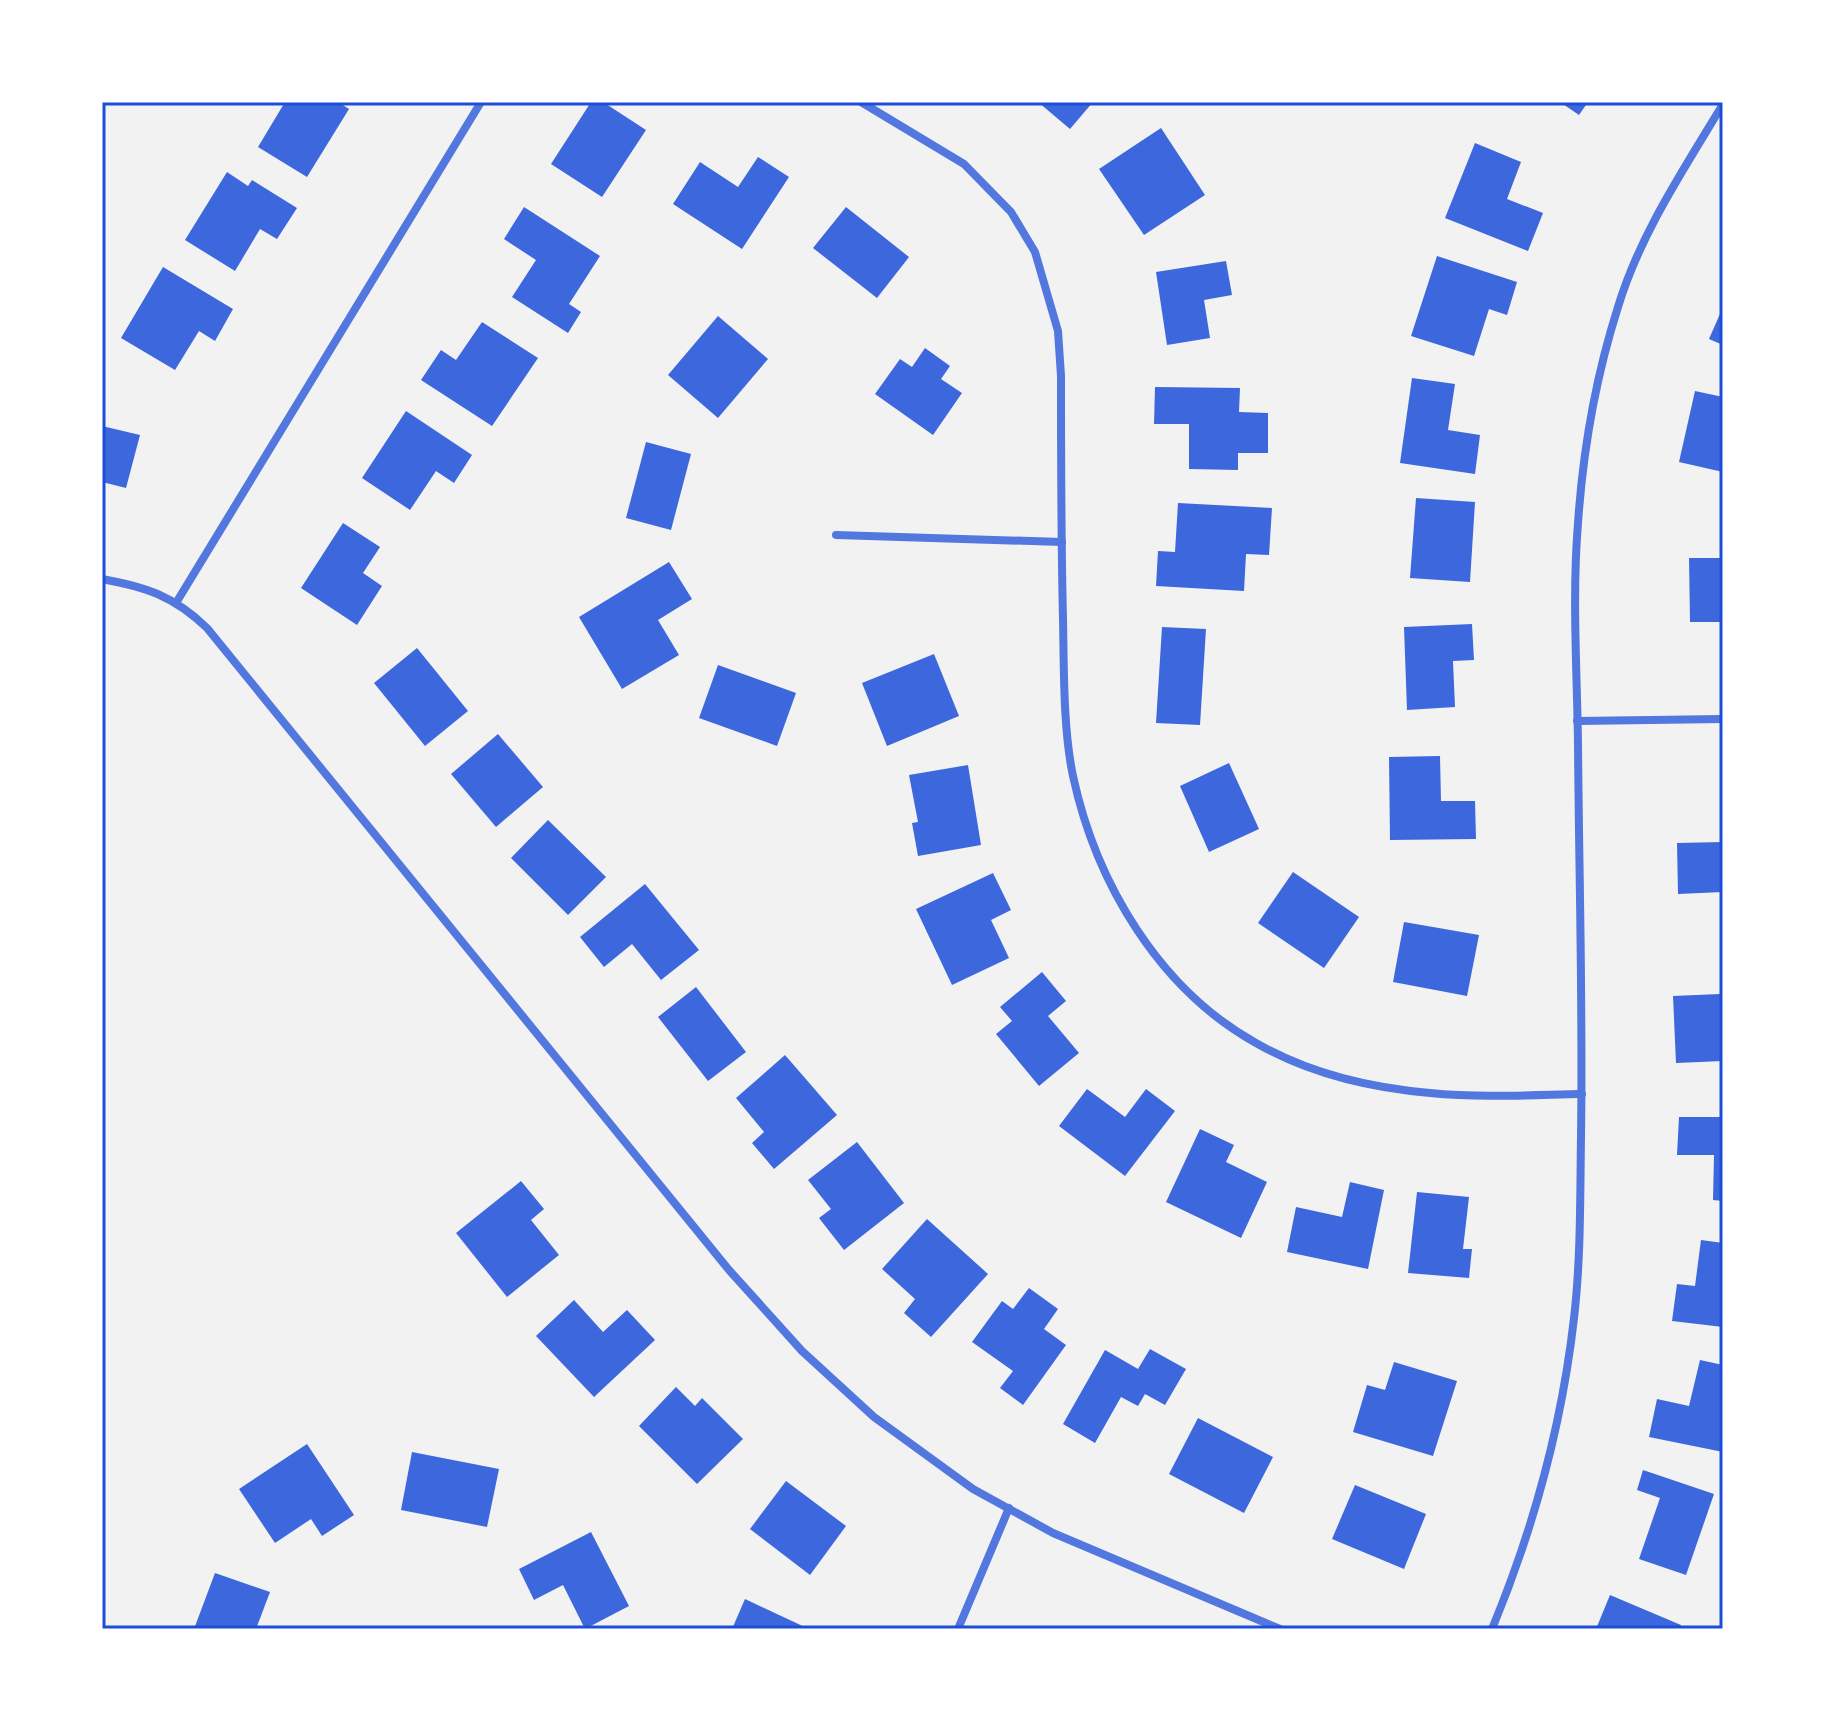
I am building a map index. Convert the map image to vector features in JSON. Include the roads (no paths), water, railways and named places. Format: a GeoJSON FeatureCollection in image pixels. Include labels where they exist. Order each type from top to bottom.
{"type":"FeatureCollection","features":[{"type":"Feature","properties":{"kind":"street"},"geometry":{"type":"LineString","coordinates":[[176,603],[481,102]]}},
{"type":"Feature","properties":{"kind":"street"},"geometry":{"type":"LineString","coordinates":[[861,102],[964,164],[1011,212],[1035,252],[1058,331],[1064,682],[1073,776],[1107,877],[1132,923],[1171,974],[1201,1005],[1256,1043],[1302,1065],[1360,1082],[1429,1093],[1582,1094]]}},
{"type":"Feature","properties":{"kind":"street"},"geometry":{"type":"LineString","coordinates":[[1492,1629],[1534,1514],[1559,1412],[1574,1321],[1579,1267],[1582,1094],[1577,525],[1587,434],[1618,306],[1633,265],[1666,200],[1723,104]]}},
{"type":"Feature","properties":{"kind":"street"},"geometry":{"type":"LineString","coordinates":[[836,535],[1062,542]]}},
{"type":"Feature","properties":{"kind":"street"},"geometry":{"type":"LineString","coordinates":[[102,579],[162,594],[207,628],[729,1270],[802,1351],[874,1417],[973,1489],[1053,1533],[1280,1629]]}},
{"type":"Feature","properties":{"kind":"street"},"geometry":{"type":"LineString","coordinates":[[1577,721],[1723,719]]}},
{"type":"Feature","properties":{"kind":"street"},"geometry":{"type":"LineString","coordinates":[[958,1629],[1009,1508]]}}]}
